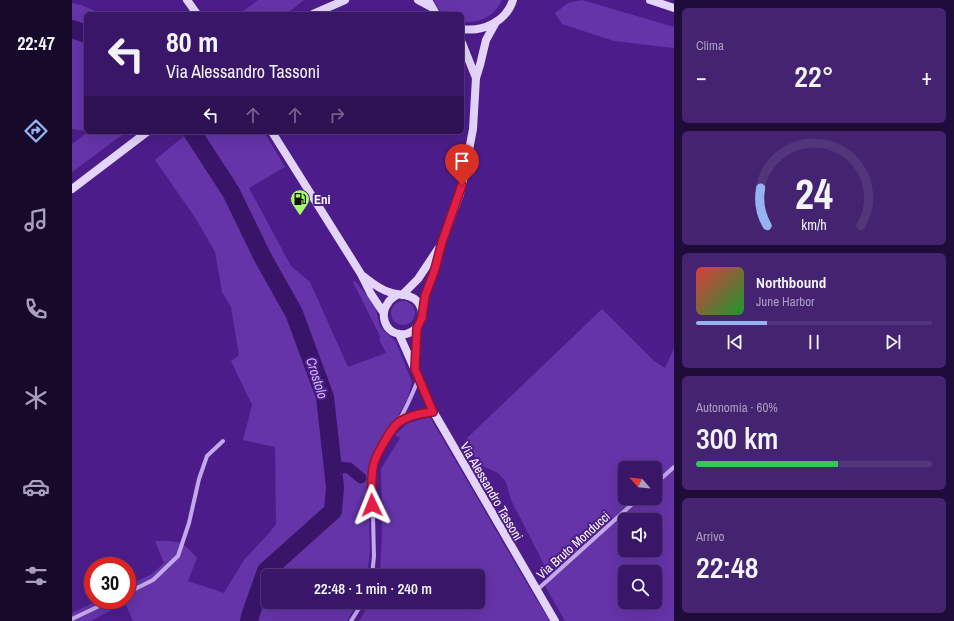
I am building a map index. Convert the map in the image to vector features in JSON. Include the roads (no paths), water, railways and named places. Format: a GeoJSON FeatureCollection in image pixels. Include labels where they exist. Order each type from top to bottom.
{"type":"FeatureCollection","features":[{"type":"Feature","properties":{"kind":"street"},"geometry":{"type":"LineString","coordinates":[[187,0],[196,12]]}},
{"type":"Feature","properties":{"kind":"street"},"geometry":{"type":"LineString","coordinates":[[318,12],[345,0]]}},
{"type":"Feature","properties":{"kind":"street"},"geometry":{"type":"LineString","coordinates":[[418,0],[432,7]]}},
{"type":"Feature","properties":{"kind":"street"},"geometry":{"type":"LineString","coordinates":[[650,0],[674,8]]}},
{"type":"Feature","properties":{"kind":"street"},"geometry":{"type":"LineString","coordinates":[[422,310],[442,242],[460,194],[470,149],[476,78],[486,40],[496,22],[508,10],[513,1]]}},
{"type":"Feature","properties":{"kind":"street"},"geometry":{"type":"LineString","coordinates":[[464,29],[476,30],[496,22]]}},
{"type":"Feature","properties":{"kind":"street"},"geometry":{"type":"LineString","coordinates":[[464,48],[476,78]]}},
{"type":"Feature","properties":{"kind":"street"},"geometry":{"type":"LineString","coordinates":[[72,189],[144,134]]}},
{"type":"Feature","properties":{"kind":"street","name":"Via Alessandro Tassoni"},"geometry":{"type":"LineString","coordinates":[[273,134],[361,274],[371,294],[383,312],[386,325],[391,330],[399,334],[405,351],[415,369],[433,412],[556,621]]}},
{"type":"Feature","properties":{"kind":"street"},"geometry":{"type":"LineString","coordinates":[[383,312],[387,303],[400,295],[418,279],[442,242]]}},
{"type":"Feature","properties":{"kind":"street","name":"Via Alessandro Tassoni"},"geometry":{"type":"LineString","coordinates":[[361,274],[379,287],[415,299],[422,310],[422,318],[417,328],[415,369]]}},
{"type":"Feature","properties":{"kind":"street"},"geometry":{"type":"LineString","coordinates":[[399,334],[411,333],[417,328]]}},
{"type":"Feature","properties":{"kind":"street"},"geometry":{"type":"LineString","coordinates":[[373,569],[374,556],[373,467],[376,456],[398,424],[411,399],[418,379]]}},
{"type":"Feature","properties":{"kind":"street"},"geometry":{"type":"LineString","coordinates":[[398,424],[425,412],[433,412]]}},
{"type":"Feature","properties":{"kind":"street"},"geometry":{"type":"LineString","coordinates":[[136,588],[153,580],[178,556],[189,523],[199,478],[207,456],[223,441]]}},
{"type":"Feature","properties":{"kind":"street"},"geometry":{"type":"LineString","coordinates":[[662,478],[674,467]]}},
{"type":"Feature","properties":{"kind":"street","name":"Via Bruto Monducci"},"geometry":{"type":"LineString","coordinates":[[537,590],[631,505]]}},
{"type":"Feature","properties":{"kind":"street"},"geometry":{"type":"LineString","coordinates":[[72,619],[93,609]]}},
{"type":"Feature","properties":{"kind":"street"},"geometry":{"type":"LineString","coordinates":[[351,621],[359,609]]}},
{"type":"Feature","properties":{"kind":"waterway","name":"Crostolo"},"geometry":{"type":"LineString","coordinates":[[72,29],[84,33]]}},
{"type":"Feature","properties":{"kind":"waterway","name":"Crostolo"},"geometry":{"type":"LineString","coordinates":[[193,134],[231,192],[262,256],[294,313],[325,397],[335,487],[333,511],[266,571],[249,621]]}},
{"type":"Feature","properties":{"kind":"waterway"},"geometry":{"type":"LineString","coordinates":[[333,467],[349,468],[361,478]]}},
{"type":"Feature","properties":{"kind":"place","name":"Eni"},"geometry":{"type":"Point","coordinates":[300,216]}}]}
